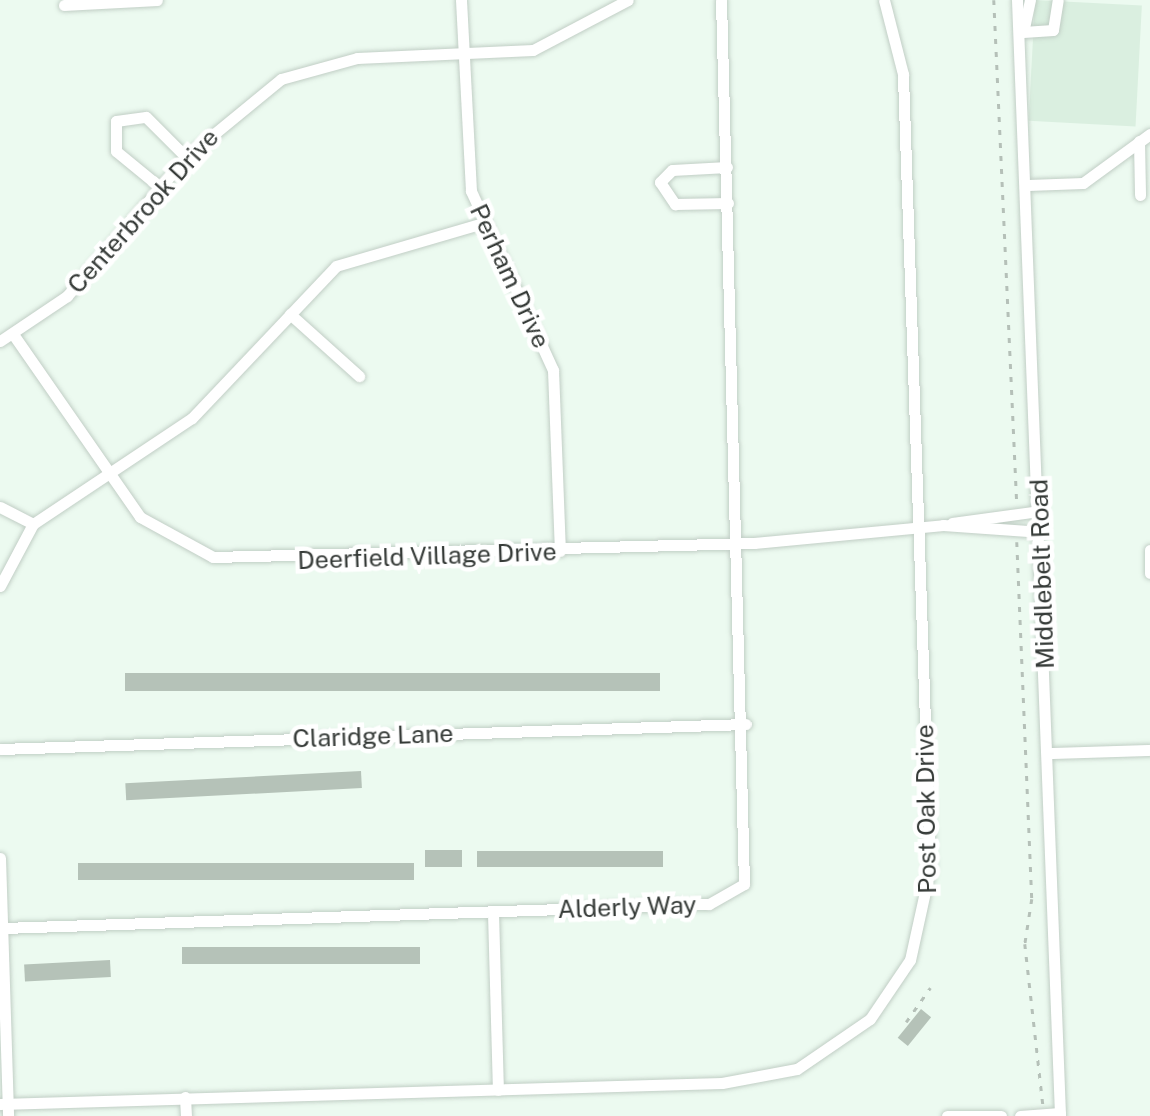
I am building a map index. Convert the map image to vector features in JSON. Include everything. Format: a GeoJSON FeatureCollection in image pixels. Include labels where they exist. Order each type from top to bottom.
{"type":"FeatureCollection","features":[{"type":"Feature","properties":{"kind":"street"},"geometry":{"type":"LineString","coordinates":[[64,5],[157,0]]}},
{"type":"Feature","properties":{"kind":"street","name":"Perham Drive"},"geometry":{"type":"LineString","coordinates":[[461,0],[467,165],[483,223],[553,370],[560,551]]}},
{"type":"Feature","properties":{"kind":"street","name":"Centerbrook Drive"},"geometry":{"type":"LineString","coordinates":[[0,341],[15,338],[68,296],[186,157],[249,98],[317,64],[554,44],[628,0]]}},
{"type":"Feature","properties":{"kind":"street","name":"Alderly Way"},"geometry":{"type":"LineString","coordinates":[[3,928],[709,904],[734,894],[750,854],[720,0]]}},
{"type":"Feature","properties":{"kind":"street","name":"Post Oak Drive"},"geometry":{"type":"LineString","coordinates":[[5,1108],[185,1097],[498,1090],[779,1075],[850,1038],[893,990],[926,913],[930,869],[903,74],[884,0]]}},
{"type":"Feature","properties":{"kind":"street","name":"Middlebelt Road"},"geometry":{"type":"LineString","coordinates":[[1016,0],[1022,32],[1042,532],[1060,1114]]}},
{"type":"Feature","properties":{"kind":"street","name":"Middlebelt Road"},"geometry":{"type":"LineString","coordinates":[[1022,32],[1030,0]]}},
{"type":"Feature","properties":{"kind":"street"},"geometry":{"type":"LineString","coordinates":[[1022,32],[1053,30],[1058,0]]}},
{"type":"Feature","properties":{"kind":"street"},"geometry":{"type":"LineString","coordinates":[[161,188],[116,151],[116,121],[146,117],[186,157]]}},
{"type":"Feature","properties":{"kind":"street"},"geometry":{"type":"LineString","coordinates":[[1028,186],[1084,184],[1144,138]]}},
{"type":"Feature","properties":{"kind":"street"},"geometry":{"type":"LineString","coordinates":[[1140,195],[1144,138]]}},
{"type":"Feature","properties":{"kind":"street"},"geometry":{"type":"LineString","coordinates":[[727,167],[672,170],[660,182],[675,204],[728,203]]}},
{"type":"Feature","properties":{"kind":"street"},"geometry":{"type":"LineString","coordinates":[[0,586],[11,556],[33,524],[192,418],[336,266],[483,223]]}},
{"type":"Feature","properties":{"kind":"street"},"geometry":{"type":"LineString","coordinates":[[290,314],[359,376]]}},
{"type":"Feature","properties":{"kind":"street","name":"Deerfield Village Drive"},"geometry":{"type":"LineString","coordinates":[[15,338],[106,473],[164,537],[236,561],[740,544],[943,526],[1042,532]]}},
{"type":"Feature","properties":{"kind":"street"},"geometry":{"type":"LineString","coordinates":[[0,507],[33,524]]}},
{"type":"Feature","properties":{"kind":"street","name":"Deerfield Village Drive"},"geometry":{"type":"LineString","coordinates":[[943,526],[1040,510]]}},
{"type":"Feature","properties":{"kind":"street"},"geometry":{"type":"LineString","coordinates":[[0,546],[11,556]]}},
{"type":"Feature","properties":{"kind":"street"},"geometry":{"type":"LineString","coordinates":[[1150,550],[1150,573]]}},
{"type":"Feature","properties":{"kind":"street","name":"Claridge Lane"},"geometry":{"type":"LineString","coordinates":[[0,750],[746,724]]}},
{"type":"Feature","properties":{"kind":"street"},"geometry":{"type":"LineString","coordinates":[[1050,753],[1150,750]]}},
{"type":"Feature","properties":{"kind":"street"},"geometry":{"type":"LineString","coordinates":[[0,858],[5,1108]]}},
{"type":"Feature","properties":{"kind":"street"},"geometry":{"type":"LineString","coordinates":[[493,913],[498,1090]]}},
{"type":"Feature","properties":{"kind":"street"},"geometry":{"type":"LineString","coordinates":[[185,1097],[186,1116]]}},
{"type":"Feature","properties":{"kind":"street"},"geometry":{"type":"LineString","coordinates":[[1020,1116],[1060,1114]]}},
{"type":"Feature","properties":{"kind":"street"},"geometry":{"type":"LineString","coordinates":[[948,1116],[1001,1116]]}},
{"type":"Feature","properties":{"kind":"path"},"geometry":{"type":"LineString","coordinates":[[994,0],[1017,512]]}},
{"type":"Feature","properties":{"kind":"path"},"geometry":{"type":"LineString","coordinates":[[1018,532],[1032,900],[1025,944],[1044,1115]]}},
{"type":"Feature","properties":{"kind":"path"},"geometry":{"type":"LineString","coordinates":[[906,1022],[930,988]]}},
{"type":"Feature","properties":{"kind":"shaded area"},"geometry":{"type":"Polygon","coordinates":[[[1035,0],[1142,6],[1136,126],[1029,121],[1035,0]]]}},
{"type":"Feature","properties":{"kind":"building"},"geometry":{"type":"Polygon","coordinates":[[[125,673],[660,673],[660,691],[125,691],[125,673]]]}},
{"type":"Feature","properties":{"kind":"building"},"geometry":{"type":"Polygon","coordinates":[[[361,771],[362,788],[126,800],[125,783],[361,771]]]}},
{"type":"Feature","properties":{"kind":"building"},"geometry":{"type":"Polygon","coordinates":[[[425,850],[462,850],[462,867],[425,867],[425,850]]]}},
{"type":"Feature","properties":{"kind":"building"},"geometry":{"type":"Polygon","coordinates":[[[477,851],[663,851],[663,867],[477,867],[477,851]]]}},
{"type":"Feature","properties":{"kind":"building"},"geometry":{"type":"Polygon","coordinates":[[[78,863],[414,863],[414,880],[78,880],[78,863]]]}},
{"type":"Feature","properties":{"kind":"building"},"geometry":{"type":"Polygon","coordinates":[[[182,947],[420,947],[420,964],[182,964],[182,947]]]}},
{"type":"Feature","properties":{"kind":"building"},"geometry":{"type":"Polygon","coordinates":[[[110,960],[111,977],[25,981],[24,965],[110,960]]]}},
{"type":"Feature","properties":{"kind":"building"},"geometry":{"type":"Polygon","coordinates":[[[921,1009],[931,1017],[908,1046],[898,1038],[921,1009]]]}}]}
